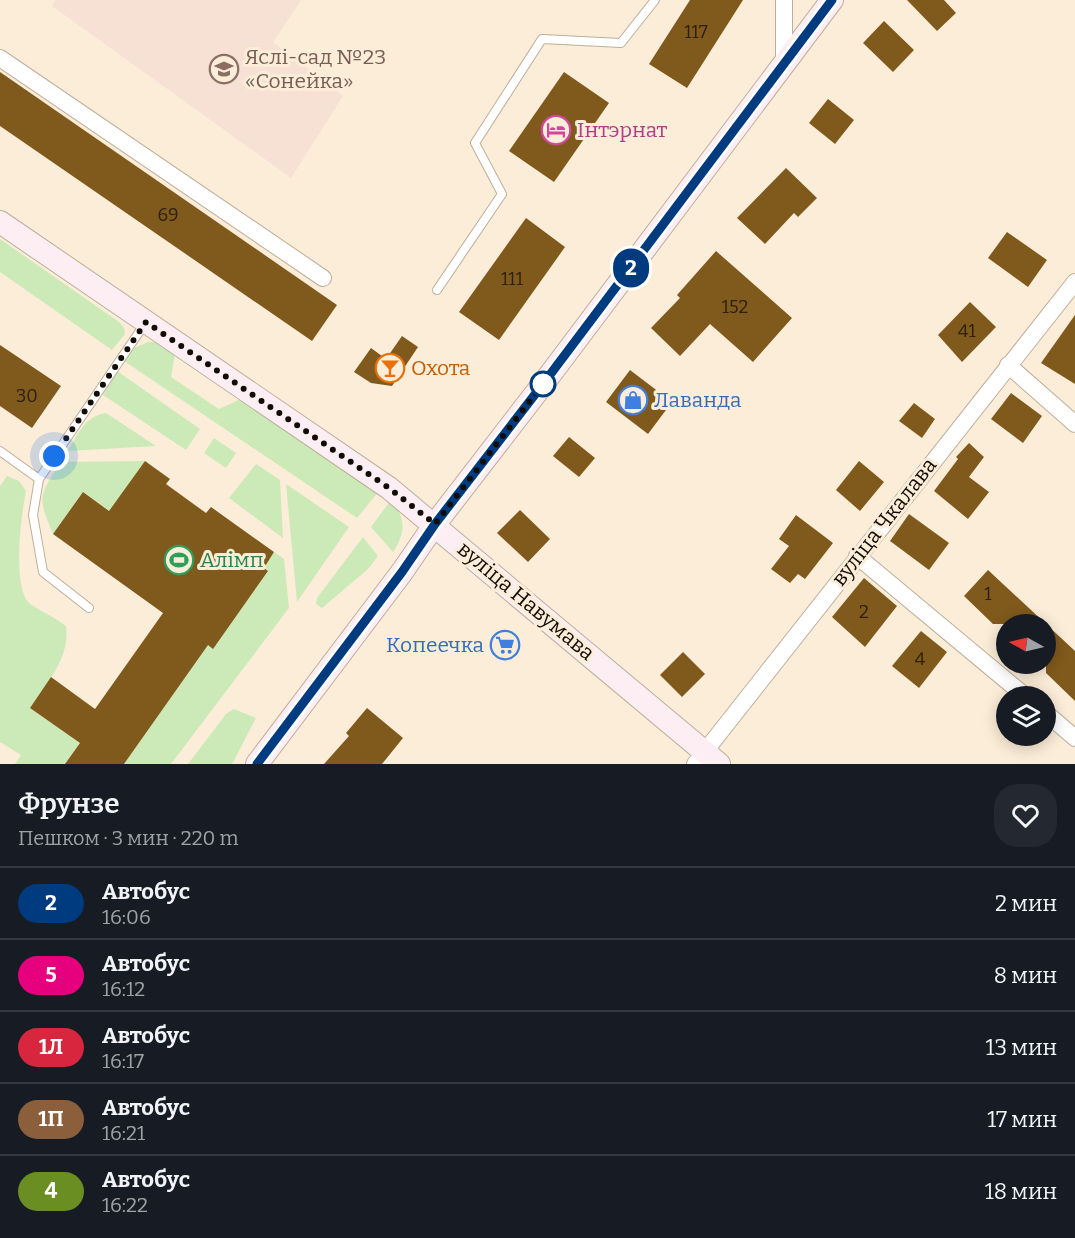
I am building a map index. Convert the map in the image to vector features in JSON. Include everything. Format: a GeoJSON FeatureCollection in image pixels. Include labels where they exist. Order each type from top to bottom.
{"type":"FeatureCollection","features":[{"type":"Feature","properties":{"kind":"street"},"geometry":{"type":"LineString","coordinates":[[784,0],[784,63]]}},
{"type":"Feature","properties":{"kind":"street"},"geometry":{"type":"LineString","coordinates":[[257,764],[402,572],[435,524],[832,0]]}},
{"type":"Feature","properties":{"kind":"street"},"geometry":{"type":"LineString","coordinates":[[0,58],[323,278]]}},
{"type":"Feature","properties":{"kind":"street","name":"вуліца Навумава"},"geometry":{"type":"LineString","coordinates":[[0,222],[389,488],[435,524],[706,760]]}},
{"type":"Feature","properties":{"kind":"street","name":"вуліца Чкалава"},"geometry":{"type":"LineString","coordinates":[[706,760],[858,556],[1075,282]]}},
{"type":"Feature","properties":{"kind":"street"},"geometry":{"type":"LineString","coordinates":[[1008,365],[1075,424]]}},
{"type":"Feature","properties":{"kind":"street"},"geometry":{"type":"LineString","coordinates":[[858,556],[1013,686]]}},
{"type":"Feature","properties":{"kind":"street"},"geometry":{"type":"LineString","coordinates":[[1056,722],[1075,738]]}},
{"type":"Feature","properties":{"kind":"lane"},"geometry":{"type":"LineString","coordinates":[[437,290],[502,194],[475,143],[542,39],[621,43],[655,0]]}},
{"type":"Feature","properties":{"kind":"lane"},"geometry":{"type":"LineString","coordinates":[[89,608],[43,572],[33,515],[39,479],[146,322]]}},
{"type":"Feature","properties":{"kind":"lane"},"geometry":{"type":"LineString","coordinates":[[0,451],[39,479]]}},
{"type":"Feature","properties":{"kind":"shaded area","name":"Яслі-сад №23 «Сонейка»"},"geometry":{"type":"Polygon","coordinates":[[[55,0],[301,0],[273,42],[343,96],[291,178],[52,6],[55,0]]]}},
{"type":"Feature","properties":{"kind":"green space"},"geometry":{"type":"Polygon","coordinates":[[[0,239],[119,322],[125,334],[112,350],[0,272],[0,239]]]}},
{"type":"Feature","properties":{"kind":"green space"},"geometry":{"type":"Polygon","coordinates":[[[148,342],[158,342],[175,354],[171,377],[219,409],[243,398],[379,491],[357,518],[124,361],[134,348],[148,342]]]}},
{"type":"Feature","properties":{"kind":"green space"},"geometry":{"type":"Polygon","coordinates":[[[117,371],[200,429],[186,450],[103,395],[117,371]]]}},
{"type":"Feature","properties":{"kind":"green space"},"geometry":{"type":"Polygon","coordinates":[[[106,413],[156,446],[68,451],[87,422],[106,413]]]}},
{"type":"Feature","properties":{"kind":"green space"},"geometry":{"type":"Polygon","coordinates":[[[214,438],[236,453],[226,468],[204,453],[214,438]]]}},
{"type":"Feature","properties":{"kind":"green space"},"geometry":{"type":"Polygon","coordinates":[[[145,461],[109,511],[83,492],[53,534],[44,512],[43,496],[48,482],[61,462],[145,461]]]}},
{"type":"Feature","properties":{"kind":"green space"},"geometry":{"type":"Polygon","coordinates":[[[256,464],[280,480],[283,538],[229,498],[256,464]]]}},
{"type":"Feature","properties":{"kind":"green space"},"geometry":{"type":"Polygon","coordinates":[[[7,476],[19,481],[26,491],[19,547],[20,578],[23,591],[30,604],[66,626],[67,637],[61,659],[50,680],[30,708],[80,743],[65,764],[15,764],[21,755],[0,742],[0,486],[7,476]]]}},
{"type":"Feature","properties":{"kind":"green space"},"geometry":{"type":"Polygon","coordinates":[[[286,484],[349,527],[297,602],[286,484]]]}},
{"type":"Feature","properties":{"kind":"green space"},"geometry":{"type":"Polygon","coordinates":[[[391,500],[402,519],[403,526],[393,552],[371,527],[391,500]]]}},
{"type":"Feature","properties":{"kind":"green space"},"geometry":{"type":"Polygon","coordinates":[[[363,537],[378,556],[368,569],[322,608],[316,604],[317,598],[363,537]]]}},
{"type":"Feature","properties":{"kind":"green space"},"geometry":{"type":"Polygon","coordinates":[[[274,552],[284,559],[289,608],[171,764],[124,764],[190,670],[202,640],[213,648],[268,571],[264,568],[274,552]]]}},
{"type":"Feature","properties":{"kind":"green space"},"geometry":{"type":"Polygon","coordinates":[[[234,709],[256,718],[232,764],[188,764],[226,714],[234,709]]]}},
{"type":"Feature","properties":{"kind":"building"},"geometry":{"type":"Polygon","coordinates":[[[690,0],[743,0],[687,88],[649,64],[690,0]]]}},
{"type":"Feature","properties":{"kind":"building"},"geometry":{"type":"Polygon","coordinates":[[[907,0],[944,0],[956,13],[937,31],[907,0]]]}},
{"type":"Feature","properties":{"kind":"building"},"geometry":{"type":"Polygon","coordinates":[[[884,21],[914,50],[893,72],[863,43],[884,21]]]}},
{"type":"Feature","properties":{"kind":"building"},"geometry":{"type":"Polygon","coordinates":[[[0,72],[337,305],[312,341],[0,126],[0,72]]]}},
{"type":"Feature","properties":{"kind":"building"},"geometry":{"type":"Polygon","coordinates":[[[564,72],[609,103],[554,182],[509,151],[564,72]]]}},
{"type":"Feature","properties":{"kind":"building"},"geometry":{"type":"Polygon","coordinates":[[[828,99],[854,120],[835,144],[809,123],[828,99]]]}},
{"type":"Feature","properties":{"kind":"building"},"geometry":{"type":"Polygon","coordinates":[[[786,168],[817,198],[798,217],[794,213],[765,244],[737,218],[786,168]]]}},
{"type":"Feature","properties":{"kind":"building"},"geometry":{"type":"Polygon","coordinates":[[[526,218],[565,247],[499,340],[459,312],[526,218]]]}},
{"type":"Feature","properties":{"kind":"building"},"geometry":{"type":"Polygon","coordinates":[[[1007,232],[1047,260],[1028,287],[988,258],[1007,232]]]}},
{"type":"Feature","properties":{"kind":"building"},"geometry":{"type":"Polygon","coordinates":[[[716,251],[792,318],[753,362],[710,324],[680,356],[651,328],[680,298],[677,295],[716,251]]]}},
{"type":"Feature","properties":{"kind":"building"},"geometry":{"type":"Polygon","coordinates":[[[970,302],[996,327],[962,362],[938,335],[970,302]]]}},
{"type":"Feature","properties":{"kind":"building"},"geometry":{"type":"Polygon","coordinates":[[[1075,315],[1075,384],[1041,363],[1075,315]]]}},
{"type":"Feature","properties":{"kind":"building"},"geometry":{"type":"Polygon","coordinates":[[[402,336],[418,347],[392,386],[371,383],[354,372],[371,348],[386,359],[402,336]]]}},
{"type":"Feature","properties":{"kind":"building"},"geometry":{"type":"Polygon","coordinates":[[[0,345],[61,386],[32,428],[0,406],[0,345]]]}},
{"type":"Feature","properties":{"kind":"building"},"geometry":{"type":"Polygon","coordinates":[[[630,370],[672,402],[648,434],[606,402],[630,370]]]}},
{"type":"Feature","properties":{"kind":"building"},"geometry":{"type":"Polygon","coordinates":[[[1011,393],[1042,416],[1023,443],[991,419],[1011,393]]]}},
{"type":"Feature","properties":{"kind":"building"},"geometry":{"type":"Polygon","coordinates":[[[914,403],[935,419],[922,438],[899,421],[914,403]]]}},
{"type":"Feature","properties":{"kind":"building"},"geometry":{"type":"Polygon","coordinates":[[[569,437],[595,458],[579,477],[553,456],[569,437]]]}},
{"type":"Feature","properties":{"kind":"building"},"geometry":{"type":"Polygon","coordinates":[[[969,443],[984,457],[969,477],[989,492],[968,519],[934,491],[958,459],[956,457],[969,443]]]}},
{"type":"Feature","properties":{"kind":"building","name":"Алімп"},"geometry":{"type":"Polygon","coordinates":[[[145,461],[170,479],[166,484],[206,513],[211,507],[274,552],[264,568],[268,571],[213,649],[208,645],[124,764],[65,764],[80,743],[30,708],[51,677],[95,709],[163,613],[53,534],[83,492],[109,511],[145,461]]]}},
{"type":"Feature","properties":{"kind":"building"},"geometry":{"type":"Polygon","coordinates":[[[859,461],[884,482],[860,511],[836,490],[859,461]]]}},
{"type":"Feature","properties":{"kind":"building"},"geometry":{"type":"Polygon","coordinates":[[[520,510],[550,539],[528,562],[497,533],[520,510]]]}},
{"type":"Feature","properties":{"kind":"building"},"geometry":{"type":"Polygon","coordinates":[[[909,514],[949,543],[929,570],[890,541],[909,514]]]}},
{"type":"Feature","properties":{"kind":"building"},"geometry":{"type":"Polygon","coordinates":[[[796,515],[833,543],[805,579],[798,574],[790,583],[771,569],[789,546],[779,539],[796,515]]]}},
{"type":"Feature","properties":{"kind":"building"},"geometry":{"type":"Polygon","coordinates":[[[988,570],[1035,614],[996,614],[996,624],[993,624],[964,596],[988,570]]]}},
{"type":"Feature","properties":{"kind":"building"},"geometry":{"type":"Polygon","coordinates":[[[864,578],[897,606],[865,647],[832,617],[864,578]]]}},
{"type":"Feature","properties":{"kind":"building"},"geometry":{"type":"Polygon","coordinates":[[[921,631],[947,652],[919,688],[892,666],[921,631]]]}},
{"type":"Feature","properties":{"kind":"building"},"geometry":{"type":"Polygon","coordinates":[[[1056,633],[1075,651],[1075,701],[1047,674],[1056,674],[1056,633]]]}},
{"type":"Feature","properties":{"kind":"building"},"geometry":{"type":"Polygon","coordinates":[[[683,652],[705,674],[682,697],[660,675],[683,652]]]}},
{"type":"Feature","properties":{"kind":"building"},"geometry":{"type":"Polygon","coordinates":[[[367,708],[403,738],[382,764],[324,764],[349,736],[346,733],[367,708]]]}},
{"type":"Feature","properties":{"kind":"bus line","name":"2"},"geometry":{"type":"LineString","coordinates":[[257,764],[402,572],[435,524],[832,0]]}},
{"type":"Feature","properties":{"kind":"place","name":"Яслі-сад №23 «Сонейка»"},"geometry":{"type":"Point","coordinates":[224,69]}},
{"type":"Feature","properties":{"kind":"place","name":"Інтэрнат"},"geometry":{"type":"Point","coordinates":[556,130]}},
{"type":"Feature","properties":{"kind":"place","name":"Охота"},"geometry":{"type":"Point","coordinates":[390,368]}},
{"type":"Feature","properties":{"kind":"place","name":"Лаванда"},"geometry":{"type":"Point","coordinates":[633,400]}},
{"type":"Feature","properties":{"kind":"place","name":"Алімп"},"geometry":{"type":"Point","coordinates":[179,560]}},
{"type":"Feature","properties":{"kind":"place","name":"Копеечка"},"geometry":{"type":"Point","coordinates":[505,645]}},
{"type":"Feature","properties":{"kind":"route"},"geometry":{"type":"LineString","coordinates":[[54,456],[146,322],[389,488],[435,524],[543,384]]}}]}
